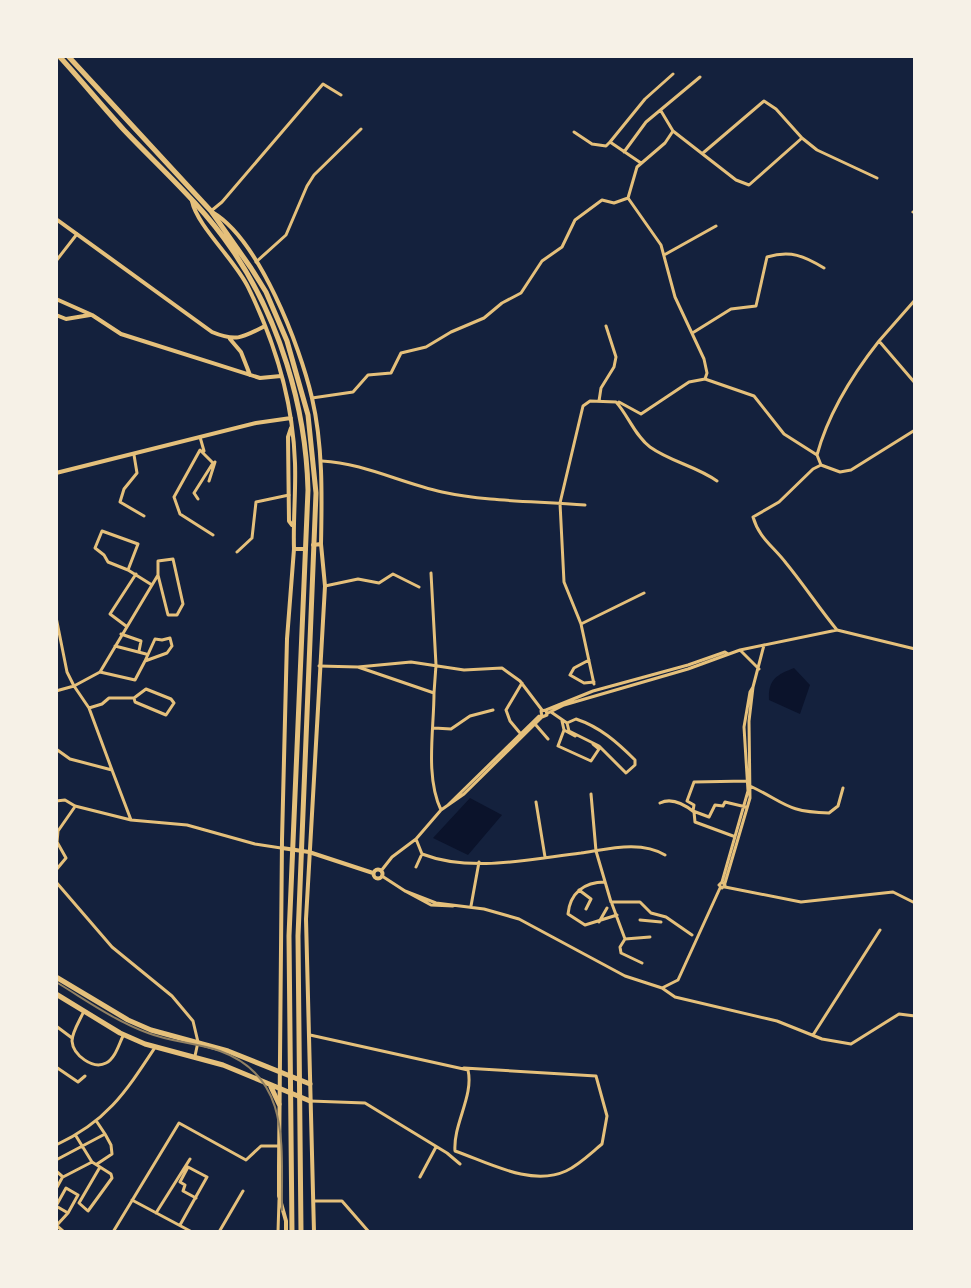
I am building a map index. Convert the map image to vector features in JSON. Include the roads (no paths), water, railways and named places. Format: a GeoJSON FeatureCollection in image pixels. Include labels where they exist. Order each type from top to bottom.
{"type":"FeatureCollection","features":[{"type":"Feature","properties":{"kind":"main road"},"geometry":{"type":"LineString","coordinates":[[59,56],[211,211],[266,292],[295,366],[308,415],[316,493],[298,683],[289,936],[292,1232]]}},
{"type":"Feature","properties":{"kind":"main road"},"geometry":{"type":"LineString","coordinates":[[68,56],[180,182],[191,200],[231,247],[255,285],[288,372],[306,451],[308,553],[298,936],[301,1232]]}},
{"type":"Feature","properties":{"kind":"main road"},"geometry":{"type":"LineString","coordinates":[[56,977],[128,1020],[174,1037],[228,1051],[310,1084]]}},
{"type":"Feature","properties":{"kind":"main road"},"geometry":{"type":"LineString","coordinates":[[59,996],[124,1035],[155,1048],[209,1060],[310,1101]]}},
{"type":"Feature","properties":{"kind":"main road"},"geometry":{"type":"LineString","coordinates":[[169,1051],[174,1037]]}},
{"type":"Feature","properties":{"kind":"main road"},"geometry":{"type":"LineString","coordinates":[[209,1060],[213,1046]]}},
{"type":"Feature","properties":{"kind":"main road"},"geometry":{"type":"LineString","coordinates":[[223,1065],[228,1051]]}},
{"type":"Feature","properties":{"kind":"main road"},"geometry":{"type":"LineString","coordinates":[[269,1085],[279,1104]]}},
{"type":"Feature","properties":{"kind":"street"},"geometry":{"type":"LineString","coordinates":[[574,132],[597,146],[606,146],[645,99],[673,74]]}},
{"type":"Feature","properties":{"kind":"street"},"geometry":{"type":"LineString","coordinates":[[624,152],[646,122],[700,77]]}},
{"type":"Feature","properties":{"kind":"street"},"geometry":{"type":"LineString","coordinates":[[314,1232],[306,919],[325,586],[320,461],[312,398],[283,313],[256,262],[223,219],[211,211],[323,84],[341,95]]}},
{"type":"Feature","properties":{"kind":"street"},"geometry":{"type":"LineString","coordinates":[[703,153],[764,101],[817,150],[877,178]]}},
{"type":"Feature","properties":{"kind":"street"},"geometry":{"type":"LineString","coordinates":[[661,111],[673,131],[736,180],[749,185],[802,138]]}},
{"type":"Feature","properties":{"kind":"street"},"geometry":{"type":"LineString","coordinates":[[256,262],[286,235],[314,175],[361,129]]}},
{"type":"Feature","properties":{"kind":"street"},"geometry":{"type":"LineString","coordinates":[[673,131],[632,176],[628,198],[656,236],[675,297],[704,359],[705,379]]}},
{"type":"Feature","properties":{"kind":"street"},"geometry":{"type":"LineString","coordinates":[[610,142],[641,163]]}},
{"type":"Feature","properties":{"kind":"street"},"geometry":{"type":"LineString","coordinates":[[312,398],[353,392],[368,375],[391,373],[401,353],[426,347],[484,318],[527,287],[542,261],[562,247],[575,220],[602,200],[614,203],[628,198]]}},
{"type":"Feature","properties":{"kind":"street"},"geometry":{"type":"LineString","coordinates":[[191,200],[194,212],[247,284],[265,326],[290,403],[296,466],[292,495],[294,549],[287,639],[282,848],[278,1232]]}},
{"type":"Feature","properties":{"kind":"street"},"geometry":{"type":"LineString","coordinates":[[56,219],[212,332],[230,339],[241,352],[250,375]]}},
{"type":"Feature","properties":{"kind":"street"},"geometry":{"type":"LineString","coordinates":[[664,255],[716,226]]}},
{"type":"Feature","properties":{"kind":"street"},"geometry":{"type":"LineString","coordinates":[[56,261],[77,234]]}},
{"type":"Feature","properties":{"kind":"street"},"geometry":{"type":"LineString","coordinates":[[693,332],[731,309],[756,306],[767,257],[778,253],[800,254],[824,268]]}},
{"type":"Feature","properties":{"kind":"street"},"geometry":{"type":"LineString","coordinates":[[56,299],[92,315],[121,334],[260,378],[281,376]]}},
{"type":"Feature","properties":{"kind":"street"},"geometry":{"type":"LineString","coordinates":[[817,455],[825,429],[845,392],[879,341],[915,300]]}},
{"type":"Feature","properties":{"kind":"street"},"geometry":{"type":"LineString","coordinates":[[56,315],[66,319],[92,315]]}},
{"type":"Feature","properties":{"kind":"street"},"geometry":{"type":"LineString","coordinates":[[230,339],[244,337],[265,326]]}},
{"type":"Feature","properties":{"kind":"street"},"geometry":{"type":"LineString","coordinates":[[599,401],[601,388],[614,367],[616,357],[606,326]]}},
{"type":"Feature","properties":{"kind":"street"},"geometry":{"type":"LineString","coordinates":[[879,341],[915,383]]}},
{"type":"Feature","properties":{"kind":"street"},"geometry":{"type":"LineString","coordinates":[[596,692],[581,624],[564,582],[560,503],[583,406],[590,401],[624,403],[641,414],[689,382],[705,379],[754,396],[784,434],[817,455],[821,465]]}},
{"type":"Feature","properties":{"kind":"street"},"geometry":{"type":"LineString","coordinates":[[616,402],[649,446],[666,457],[703,471],[717,481]]}},
{"type":"Feature","properties":{"kind":"street"},"geometry":{"type":"LineString","coordinates":[[56,473],[256,423],[291,418]]}},
{"type":"Feature","properties":{"kind":"street"},"geometry":{"type":"LineString","coordinates":[[837,630],[786,562],[757,531],[753,517],[779,502],[813,469],[821,465],[840,472],[851,470],[915,430]]}},
{"type":"Feature","properties":{"kind":"street"},"geometry":{"type":"LineString","coordinates":[[199,437],[200,450],[174,497],[180,514],[213,535]]}},
{"type":"Feature","properties":{"kind":"street"},"geometry":{"type":"LineString","coordinates":[[199,437],[203,451],[214,461],[209,481]]}},
{"type":"Feature","properties":{"kind":"street"},"geometry":{"type":"LineString","coordinates":[[198,499],[194,493],[213,461],[200,450]]}},
{"type":"Feature","properties":{"kind":"street"},"geometry":{"type":"LineString","coordinates":[[134,453],[137,473],[124,489],[120,502],[144,516]]}},
{"type":"Feature","properties":{"kind":"street"},"geometry":{"type":"LineString","coordinates":[[320,461],[371,470],[441,492],[585,505]]}},
{"type":"Feature","properties":{"kind":"street"},"geometry":{"type":"LineString","coordinates":[[237,552],[252,538],[256,502],[292,495]]}},
{"type":"Feature","properties":{"kind":"street"},"geometry":{"type":"LineString","coordinates":[[128,570],[138,544],[102,531],[95,545],[96,550],[108,562],[152,585]]}},
{"type":"Feature","properties":{"kind":"street"},"geometry":{"type":"LineString","coordinates":[[313,545],[321,544]]}},
{"type":"Feature","properties":{"kind":"street"},"geometry":{"type":"LineString","coordinates":[[294,549],[308,553]]}},
{"type":"Feature","properties":{"kind":"street"},"geometry":{"type":"LineString","coordinates":[[56,691],[74,686],[100,672],[158,575],[158,561],[173,559],[183,604],[177,615],[168,615],[158,575]]}},
{"type":"Feature","properties":{"kind":"street"},"geometry":{"type":"LineString","coordinates":[[431,573],[436,665],[434,784],[441,810]]}},
{"type":"Feature","properties":{"kind":"street"},"geometry":{"type":"LineString","coordinates":[[126,626],[110,614],[136,574]]}},
{"type":"Feature","properties":{"kind":"street"},"geometry":{"type":"LineString","coordinates":[[325,586],[358,579],[379,583],[393,574],[419,587]]}},
{"type":"Feature","properties":{"kind":"street"},"geometry":{"type":"LineString","coordinates":[[581,624],[644,593]]}},
{"type":"Feature","properties":{"kind":"street"},"geometry":{"type":"LineString","coordinates":[[56,617],[67,672],[89,708],[131,820]]}},
{"type":"Feature","properties":{"kind":"street"},"geometry":{"type":"LineString","coordinates":[[56,801],[65,800],[75,806],[131,820],[187,825],[255,844],[309,852],[373,873],[377,878],[392,857],[416,839],[441,810],[464,794],[491,763],[545,713],[596,692],[740,650],[837,630],[915,649]]}},
{"type":"Feature","properties":{"kind":"street"},"geometry":{"type":"LineString","coordinates":[[121,634],[141,641],[139,652]]}},
{"type":"Feature","properties":{"kind":"street"},"geometry":{"type":"LineString","coordinates":[[100,672],[133,681],[155,639],[171,639],[172,646],[167,653],[145,661]]}},
{"type":"Feature","properties":{"kind":"street"},"geometry":{"type":"LineString","coordinates":[[662,988],[678,980],[723,885],[746,807],[749,783],[747,721],[764,644]]}},
{"type":"Feature","properties":{"kind":"street"},"geometry":{"type":"LineString","coordinates":[[115,646],[148,654]]}},
{"type":"Feature","properties":{"kind":"street"},"geometry":{"type":"LineString","coordinates":[[740,650],[759,669]]}},
{"type":"Feature","properties":{"kind":"street"},"geometry":{"type":"LineString","coordinates":[[589,660],[574,668],[570,675],[584,683],[594,683]]}},
{"type":"Feature","properties":{"kind":"street"},"geometry":{"type":"LineString","coordinates":[[319,666],[358,667],[411,662],[464,670],[502,668],[522,683],[545,713],[564,722],[569,731],[599,746],[626,773],[635,765],[635,760],[625,750],[592,725],[576,719],[564,722]]}},
{"type":"Feature","properties":{"kind":"street"},"geometry":{"type":"LineString","coordinates":[[358,667],[434,693]]}},
{"type":"Feature","properties":{"kind":"street"},"geometry":{"type":"LineString","coordinates":[[522,683],[507,703],[506,710],[510,721],[522,735]]}},
{"type":"Feature","properties":{"kind":"street"},"geometry":{"type":"LineString","coordinates":[[89,708],[109,698],[134,698],[146,689],[174,703],[166,715],[145,708],[134,698]]}},
{"type":"Feature","properties":{"kind":"street"},"geometry":{"type":"LineString","coordinates":[[434,728],[451,729],[470,716],[493,710]]}},
{"type":"Feature","properties":{"kind":"street"},"geometry":{"type":"LineString","coordinates":[[522,735],[545,713]]}},
{"type":"Feature","properties":{"kind":"street"},"geometry":{"type":"LineString","coordinates":[[564,722],[558,746],[591,761],[599,749],[564,730]]}},
{"type":"Feature","properties":{"kind":"street"},"geometry":{"type":"LineString","coordinates":[[535,724],[548,739]]}},
{"type":"Feature","properties":{"kind":"street"},"geometry":{"type":"LineString","coordinates":[[56,749],[70,759],[112,770]]}},
{"type":"Feature","properties":{"kind":"street"},"geometry":{"type":"LineString","coordinates":[[746,807],[725,802],[723,806],[715,805],[709,817],[693,811],[694,805],[687,801],[694,782],[749,783],[779,804],[796,811],[829,813],[838,806],[843,788]]}},
{"type":"Feature","properties":{"kind":"street"},"geometry":{"type":"LineString","coordinates":[[591,794],[596,851],[625,939]]}},
{"type":"Feature","properties":{"kind":"street"},"geometry":{"type":"LineString","coordinates":[[660,803],[665,800],[683,804],[694,812],[695,822],[735,837]]}},
{"type":"Feature","properties":{"kind":"street"},"geometry":{"type":"LineString","coordinates":[[536,802],[545,857]]}},
{"type":"Feature","properties":{"kind":"street"},"geometry":{"type":"LineString","coordinates":[[56,870],[66,858],[57,842],[57,830],[75,806]]}},
{"type":"Feature","properties":{"kind":"street"},"geometry":{"type":"LineString","coordinates":[[416,839],[422,854],[436,860],[498,863],[650,847],[665,855]]}},
{"type":"Feature","properties":{"kind":"street"},"geometry":{"type":"LineString","coordinates":[[416,867],[422,854]]}},
{"type":"Feature","properties":{"kind":"street"},"geometry":{"type":"LineString","coordinates":[[471,908],[479,862]]}},
{"type":"Feature","properties":{"kind":"street"},"geometry":{"type":"LineString","coordinates":[[381,874],[405,891],[436,903],[519,919],[625,976],[662,988],[671,995],[777,1021],[843,1044],[851,1044],[899,1014],[915,1016]]}},
{"type":"Feature","properties":{"kind":"street"},"geometry":{"type":"LineString","coordinates":[[56,882],[118,953],[172,996],[193,1021],[198,1042],[195,1057]]}},
{"type":"Feature","properties":{"kind":"street"},"geometry":{"type":"LineString","coordinates":[[605,882],[584,885],[570,902],[568,914],[585,925],[617,915]]}},
{"type":"Feature","properties":{"kind":"street"},"geometry":{"type":"LineString","coordinates":[[723,885],[801,902],[893,892],[915,903]]}},
{"type":"Feature","properties":{"kind":"street"},"geometry":{"type":"LineString","coordinates":[[579,890],[591,899],[586,909]]}},
{"type":"Feature","properties":{"kind":"street"},"geometry":{"type":"LineString","coordinates":[[611,902],[640,902],[651,913],[660,915],[692,935]]}},
{"type":"Feature","properties":{"kind":"street"},"geometry":{"type":"LineString","coordinates":[[599,922],[607,908]]}},
{"type":"Feature","properties":{"kind":"street"},"geometry":{"type":"LineString","coordinates":[[640,920],[661,925],[660,915]]}},
{"type":"Feature","properties":{"kind":"street"},"geometry":{"type":"LineString","coordinates":[[813,1035],[880,930]]}},
{"type":"Feature","properties":{"kind":"street"},"geometry":{"type":"LineString","coordinates":[[625,939],[650,937]]}},
{"type":"Feature","properties":{"kind":"street"},"geometry":{"type":"LineString","coordinates":[[625,939],[620,947],[621,953],[642,963]]}},
{"type":"Feature","properties":{"kind":"street"},"geometry":{"type":"LineString","coordinates":[[56,1006],[59,996]]}},
{"type":"Feature","properties":{"kind":"street"},"geometry":{"type":"LineString","coordinates":[[84,1011],[72,1038],[75,1052],[88,1062],[100,1065],[111,1059],[124,1035]]}},
{"type":"Feature","properties":{"kind":"street"},"geometry":{"type":"LineString","coordinates":[[56,1026],[72,1038]]}},
{"type":"Feature","properties":{"kind":"street"},"geometry":{"type":"LineString","coordinates":[[310,1035],[464,1068],[596,1076],[607,1116],[602,1144],[571,1168],[552,1175],[511,1172],[455,1151],[454,1136],[470,1074],[464,1068]]}},
{"type":"Feature","properties":{"kind":"street"},"geometry":{"type":"LineString","coordinates":[[56,1145],[97,1122],[125,1093],[155,1048]]}},
{"type":"Feature","properties":{"kind":"street"},"geometry":{"type":"LineString","coordinates":[[56,1067],[78,1082],[85,1076]]}},
{"type":"Feature","properties":{"kind":"street"},"geometry":{"type":"LineString","coordinates":[[310,1101],[365,1103],[460,1164]]}},
{"type":"Feature","properties":{"kind":"street"},"geometry":{"type":"LineString","coordinates":[[56,1189],[62,1177],[96,1165],[112,1154],[111,1145],[97,1122]]}},
{"type":"Feature","properties":{"kind":"street"},"geometry":{"type":"LineString","coordinates":[[113,1232],[179,1123],[246,1160],[261,1146],[279,1146]]}},
{"type":"Feature","properties":{"kind":"street"},"geometry":{"type":"LineString","coordinates":[[56,1160],[105,1134]]}},
{"type":"Feature","properties":{"kind":"street"},"geometry":{"type":"LineString","coordinates":[[76,1136],[96,1165],[113,1175],[88,1211],[79,1203],[96,1165]]}},
{"type":"Feature","properties":{"kind":"street"},"geometry":{"type":"LineString","coordinates":[[420,1177],[436,1147]]}},
{"type":"Feature","properties":{"kind":"street"},"geometry":{"type":"LineString","coordinates":[[156,1213],[190,1159]]}},
{"type":"Feature","properties":{"kind":"street"},"geometry":{"type":"LineString","coordinates":[[180,1225],[196,1198],[207,1177],[188,1167],[180,1182],[185,1187],[183,1191],[196,1198]]}},
{"type":"Feature","properties":{"kind":"street"},"geometry":{"type":"LineString","coordinates":[[56,1171],[62,1177]]}},
{"type":"Feature","properties":{"kind":"street"},"geometry":{"type":"LineString","coordinates":[[64,1232],[56,1225],[68,1213],[78,1195],[66,1188],[56,1206],[68,1213]]}},
{"type":"Feature","properties":{"kind":"street"},"geometry":{"type":"LineString","coordinates":[[219,1232],[243,1191]]}},
{"type":"Feature","properties":{"kind":"street"},"geometry":{"type":"LineString","coordinates":[[279,1196],[286,1232]]}},
{"type":"Feature","properties":{"kind":"street"},"geometry":{"type":"LineString","coordinates":[[132,1200],[191,1232]]}},
{"type":"Feature","properties":{"kind":"street"},"geometry":{"type":"LineString","coordinates":[[314,1201],[342,1201],[369,1232]]}},
{"type":"Feature","properties":{"kind":"water"},"geometry":{"type":"Polygon","coordinates":[[[794,668],[810,685],[800,714],[769,700],[774,679],[794,668]]]}},
{"type":"Feature","properties":{"kind":"water"},"geometry":{"type":"Polygon","coordinates":[[[470,798],[502,815],[468,855],[433,838],[470,798]]]}},
{"type":"Feature","properties":{"kind":"railway"},"geometry":{"type":"LineString","coordinates":[[56,982],[136,1028],[220,1051],[243,1063],[260,1078],[271,1096],[278,1117],[282,1210]]}}]}
